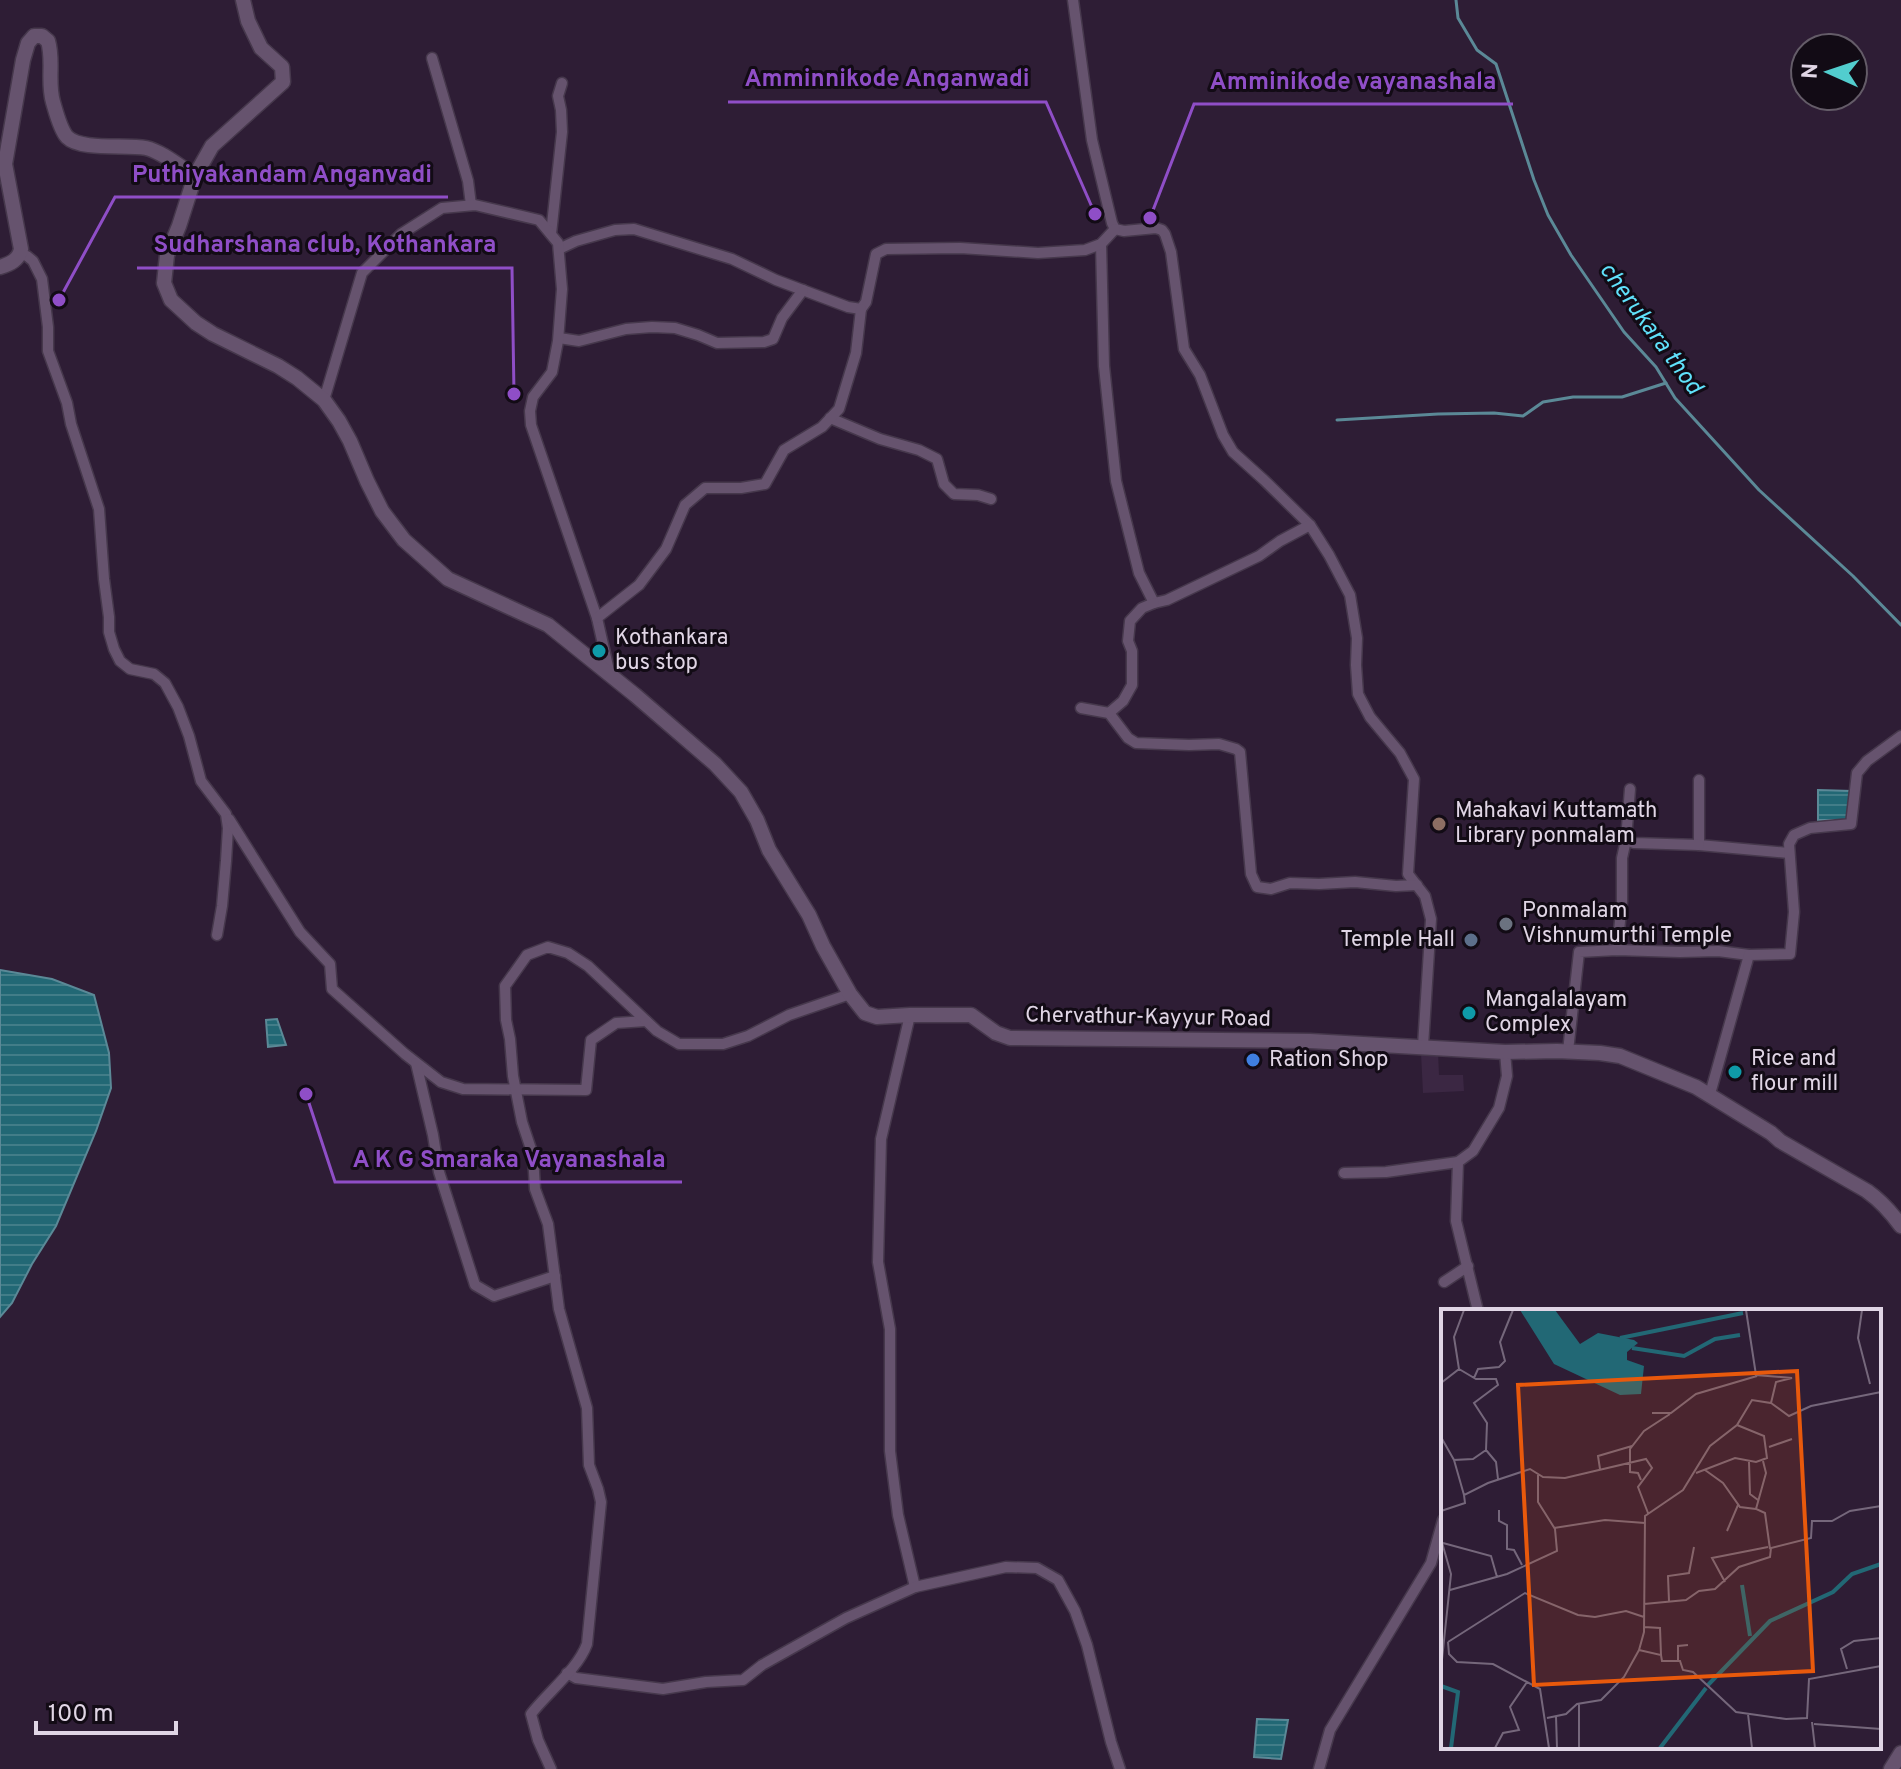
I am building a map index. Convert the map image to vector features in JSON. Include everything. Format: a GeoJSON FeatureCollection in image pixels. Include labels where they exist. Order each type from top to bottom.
{"type":"FeatureCollection","features":[{"type":"Feature","properties":{"kind":"main road","name":"Chervathur-Kayyur Road"},"geometry":{"type":"LineString","coordinates":[[243,0],[248,21],[261,48],[282,67],[283,82],[212,146],[195,176],[167,255],[164,283],[171,300],[196,323],[278,366],[324,400],[350,441],[374,498],[404,540],[448,579],[548,625],[715,764],[741,792],[769,850],[809,915],[850,994],[865,1013],[877,1017],[971,1015],[996,1033],[1010,1038],[1310,1041],[1505,1052],[1568,1051],[1620,1056],[1710,1094],[1780,1141],[1867,1191],[1893,1214],[1901,1226]]}},
{"type":"Feature","properties":{"kind":"main road"},"geometry":{"type":"LineString","coordinates":[[0,267],[14,261],[20,254],[21,242],[5,164],[23,60],[28,43],[34,36],[42,36],[51,49],[50,89],[67,137],[79,143],[156,151],[195,176]]}},
{"type":"Feature","properties":{"kind":"main road"},"geometry":{"type":"LineString","coordinates":[[1891,1769],[1901,1753]]}},
{"type":"Feature","properties":{"kind":"street"},"geometry":{"type":"LineString","coordinates":[[1073,0],[1092,140],[1115,229]]}},
{"type":"Feature","properties":{"kind":"street"},"geometry":{"type":"LineString","coordinates":[[432,58],[468,181],[471,205]]}},
{"type":"Feature","properties":{"kind":"street"},"geometry":{"type":"LineString","coordinates":[[551,234],[560,161],[562,132],[558,96],[562,83]]}},
{"type":"Feature","properties":{"kind":"street"},"geometry":{"type":"LineString","coordinates":[[324,400],[362,273],[401,234],[442,208],[471,205],[539,220],[558,243],[562,289],[559,338],[552,372],[533,397],[531,425],[597,618],[610,675]]}},
{"type":"Feature","properties":{"kind":"street"},"geometry":{"type":"LineString","coordinates":[[1115,229],[1156,228],[1165,234],[1171,252],[1184,349],[1200,375],[1223,435],[1233,452],[1310,525],[1350,595],[1357,638],[1358,694],[1370,717],[1400,753],[1414,779],[1408,874],[1425,896],[1431,919],[1423,1046]]}},
{"type":"Feature","properties":{"kind":"street"},"geometry":{"type":"LineString","coordinates":[[559,249],[615,230],[634,229],[732,259],[776,280],[861,309]]}},
{"type":"Feature","properties":{"kind":"street"},"geometry":{"type":"LineString","coordinates":[[597,618],[639,585],[666,549],[685,505],[705,488],[765,484],[784,450],[822,427],[839,409],[856,353],[861,309],[866,302],[876,254],[886,249],[960,248],[1038,253],[1085,250],[1101,244],[1115,229]]}},
{"type":"Feature","properties":{"kind":"street"},"geometry":{"type":"LineString","coordinates":[[1101,244],[1104,366],[1116,481],[1139,573],[1154,603]]}},
{"type":"Feature","properties":{"kind":"street"},"geometry":{"type":"LineString","coordinates":[[20,254],[33,261],[42,279],[48,351],[99,509],[109,632],[114,649],[120,661],[130,669],[154,674],[165,683],[189,736],[201,781],[226,814],[300,932],[330,964],[332,989],[416,1063],[441,1082],[463,1089],[586,1090],[591,1040],[616,1023],[646,1021]]}},
{"type":"Feature","properties":{"kind":"street"},"geometry":{"type":"LineString","coordinates":[[559,338],[579,341],[626,329],[652,327],[675,328],[717,343],[764,342],[773,339],[782,318],[803,290]]}},
{"type":"Feature","properties":{"kind":"street"},"geometry":{"type":"LineString","coordinates":[[830,418],[937,459],[944,484],[954,494],[991,499]]}},
{"type":"Feature","properties":{"kind":"street"},"geometry":{"type":"LineString","coordinates":[[1109,713],[1123,701],[1132,685],[1132,651],[1128,641],[1130,621],[1142,608],[1167,600],[1259,556],[1310,525]]}},
{"type":"Feature","properties":{"kind":"street"},"geometry":{"type":"LineString","coordinates":[[1081,708],[1109,713],[1128,738],[1136,743],[1219,744],[1240,752],[1251,874],[1257,887],[1271,889],[1290,883],[1355,882],[1417,885]]}},
{"type":"Feature","properties":{"kind":"street"},"geometry":{"type":"LineString","coordinates":[[1568,1051],[1579,952],[1790,954],[1794,912],[1789,844],[1794,835],[1810,828],[1851,824],[1857,773],[1867,761],[1901,736]]}},
{"type":"Feature","properties":{"kind":"street"},"geometry":{"type":"LineString","coordinates":[[1699,780],[1699,845]]}},
{"type":"Feature","properties":{"kind":"street"},"geometry":{"type":"LineString","coordinates":[[1617,950],[1622,858],[1630,789]]}},
{"type":"Feature","properties":{"kind":"street"},"geometry":{"type":"LineString","coordinates":[[217,935],[226,861],[226,814]]}},
{"type":"Feature","properties":{"kind":"street"},"geometry":{"type":"LineString","coordinates":[[1626,840],[1789,853]]}},
{"type":"Feature","properties":{"kind":"street"},"geometry":{"type":"LineString","coordinates":[[551,1769],[531,1714],[582,1657],[587,1644],[601,1502],[589,1465],[587,1408],[562,1322],[548,1224],[535,1189],[533,1155],[515,1089],[505,986],[527,955],[548,947],[568,953],[588,966],[657,1031],[679,1044],[723,1044],[748,1036],[789,1015],[850,994]]}},
{"type":"Feature","properties":{"kind":"street"},"geometry":{"type":"LineString","coordinates":[[1710,1094],[1749,955]]}},
{"type":"Feature","properties":{"kind":"street"},"geometry":{"type":"LineString","coordinates":[[910,1015],[881,1139],[878,1262],[890,1329],[890,1451],[898,1515],[915,1587]]}},
{"type":"Feature","properties":{"kind":"street"},"geometry":{"type":"LineString","coordinates":[[1344,1173],[1386,1172],[1458,1162],[1473,1151],[1499,1108],[1507,1076],[1505,1052]]}},
{"type":"Feature","properties":{"kind":"street"},"geometry":{"type":"LineString","coordinates":[[416,1063],[439,1172],[475,1285],[494,1296],[555,1276]]}},
{"type":"Feature","properties":{"kind":"street"},"geometry":{"type":"LineString","coordinates":[[1458,1162],[1456,1221],[1478,1309]]}},
{"type":"Feature","properties":{"kind":"street"},"geometry":{"type":"LineString","coordinates":[[1444,1282],[1468,1266]]}},
{"type":"Feature","properties":{"kind":"street"},"geometry":{"type":"LineString","coordinates":[[1319,1769],[1330,1730],[1431,1563],[1441,1527]]}},
{"type":"Feature","properties":{"kind":"street"},"geometry":{"type":"LineString","coordinates":[[567,1673],[576,1678],[663,1689],[743,1680],[762,1665],[846,1618],[915,1587],[1006,1567],[1037,1568],[1058,1580],[1075,1611],[1120,1769]]}},
{"type":"Feature","properties":{"kind":"shaded area"},"geometry":{"type":"Polygon","coordinates":[[[1818,790],[1851,791],[1848,820],[1818,820],[1818,790]]]}},
{"type":"Feature","properties":{"kind":"shaded area"},"geometry":{"type":"Polygon","coordinates":[[[0,970],[52,979],[94,995],[109,1053],[111,1088],[56,1226],[12,1303],[0,1317],[0,970]]]}},
{"type":"Feature","properties":{"kind":"shaded area"},"geometry":{"type":"Polygon","coordinates":[[[277,1019],[286,1045],[268,1047],[266,1020],[277,1019]]]}},
{"type":"Feature","properties":{"kind":"shaded area"},"geometry":{"type":"Polygon","coordinates":[[[1438,1052],[1439,1075],[1463,1075],[1464,1091],[1423,1093],[1421,1053],[1438,1052]]]}},
{"type":"Feature","properties":{"kind":"shaded area"},"geometry":{"type":"Polygon","coordinates":[[[1257,1719],[1288,1720],[1281,1759],[1254,1757],[1257,1719]]]}},
{"type":"Feature","properties":{"kind":"waterway","name":"cherukara thod"},"geometry":{"type":"LineString","coordinates":[[1456,0],[1458,18],[1477,50],[1496,64],[1548,215],[1571,255],[1624,332],[1656,367],[1675,398],[1759,490],[1853,576],[1901,625]]}},
{"type":"Feature","properties":{"kind":"waterway"},"geometry":{"type":"LineString","coordinates":[[1337,420],[1438,414],[1523,416],[1543,402],[1573,397],[1622,397],[1666,383]]}},
{"type":"Feature","properties":{"kind":"place","name":"Amminnikode Anganwadi"},"geometry":{"type":"Point","coordinates":[1095,214]}},
{"type":"Feature","properties":{"kind":"place","name":"Amminikode vayanashala"},"geometry":{"type":"Point","coordinates":[1150,218]}},
{"type":"Feature","properties":{"kind":"place","name":"Puthiyakandam Anganvadi"},"geometry":{"type":"Point","coordinates":[59,300]}},
{"type":"Feature","properties":{"kind":"place","name":"Sudharshana club, Kothankara"},"geometry":{"type":"Point","coordinates":[514,394]}},
{"type":"Feature","properties":{"kind":"place","name":"Kothankara bus stop"},"geometry":{"type":"Point","coordinates":[599,651]}},
{"type":"Feature","properties":{"kind":"place","name":"Mahakavi Kuttamath Library ponmalam"},"geometry":{"type":"Point","coordinates":[1439,824]}},
{"type":"Feature","properties":{"kind":"place","name":"Ponmalam Vishnumurthi Temple"},"geometry":{"type":"Point","coordinates":[1506,924]}},
{"type":"Feature","properties":{"kind":"place","name":"Temple Hall"},"geometry":{"type":"Point","coordinates":[1471,940]}},
{"type":"Feature","properties":{"kind":"place","name":"Mangalalayam Complex"},"geometry":{"type":"Point","coordinates":[1469,1013]}},
{"type":"Feature","properties":{"kind":"place","name":"Ration Shop"},"geometry":{"type":"Point","coordinates":[1253,1060]}},
{"type":"Feature","properties":{"kind":"place","name":"Rice and flour mill"},"geometry":{"type":"Point","coordinates":[1735,1072]}},
{"type":"Feature","properties":{"kind":"place","name":"A K G Smaraka Vayanashala"},"geometry":{"type":"Point","coordinates":[306,1094]}}]}
